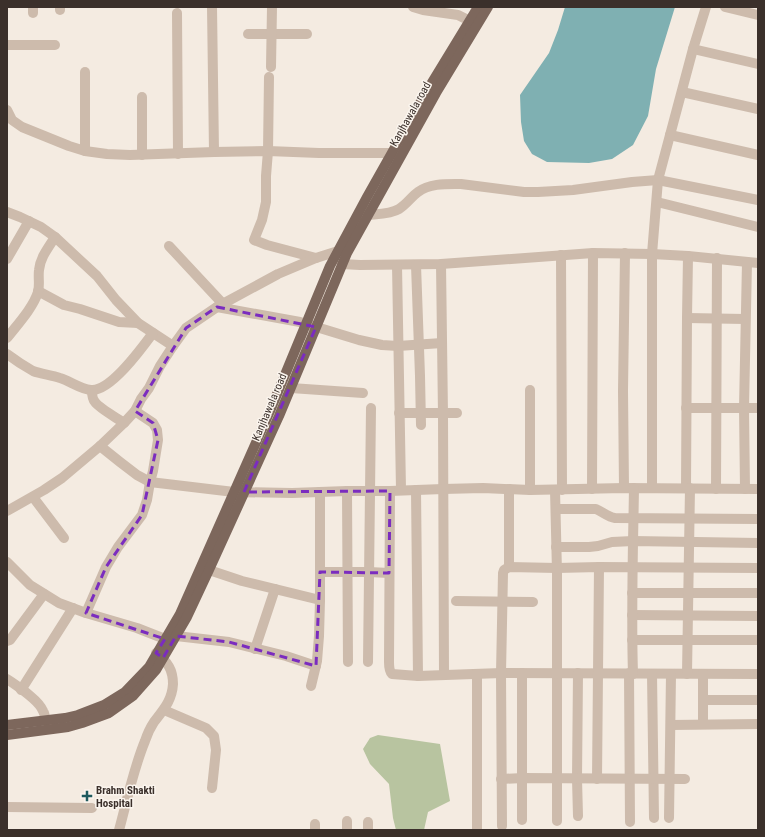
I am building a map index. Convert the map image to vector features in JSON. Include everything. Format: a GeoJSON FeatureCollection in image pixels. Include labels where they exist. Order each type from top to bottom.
{"type":"FeatureCollection","features":[{"type":"Feature","properties":{"kind":"main road","name":"Kanjhawala road"},"geometry":{"type":"LineString","coordinates":[[7,735],[68,727],[109,713],[133,696],[156,670],[164,639],[180,614],[270,411],[311,325],[368,215],[428,89],[478,7]]}},
{"type":"Feature","properties":{"kind":"main road","name":"Kanjhawala road"},"geometry":{"type":"LineString","coordinates":[[7,725],[65,718],[78,715],[104,705],[125,692],[160,656],[176,636],[187,618],[279,416],[290,388],[330,266],[367,197],[436,93],[488,7]]}},
{"type":"Feature","properties":{"kind":"street"},"geometry":{"type":"LineString","coordinates":[[212,7],[214,152]]}},
{"type":"Feature","properties":{"kind":"street"},"geometry":{"type":"LineString","coordinates":[[272,7],[266,208],[254,240],[316,258]]}},
{"type":"Feature","properties":{"kind":"street"},"geometry":{"type":"LineString","coordinates":[[413,7],[458,15],[470,21]]}},
{"type":"Feature","properties":{"kind":"street"},"geometry":{"type":"LineString","coordinates":[[652,488],[652,254],[658,180],[693,49],[706,7]]}},
{"type":"Feature","properties":{"kind":"street"},"geometry":{"type":"LineString","coordinates":[[725,7],[758,15]]}},
{"type":"Feature","properties":{"kind":"street"},"geometry":{"type":"LineString","coordinates":[[177,13],[178,154]]}},
{"type":"Feature","properties":{"kind":"street"},"geometry":{"type":"LineString","coordinates":[[248,34],[306,34]]}},
{"type":"Feature","properties":{"kind":"street"},"geometry":{"type":"LineString","coordinates":[[7,45],[55,45]]}},
{"type":"Feature","properties":{"kind":"street"},"geometry":{"type":"LineString","coordinates":[[693,49],[758,64]]}},
{"type":"Feature","properties":{"kind":"street"},"geometry":{"type":"LineString","coordinates":[[85,151],[86,72]]}},
{"type":"Feature","properties":{"kind":"street"},"geometry":{"type":"LineString","coordinates":[[682,92],[758,109]]}},
{"type":"Feature","properties":{"kind":"street"},"geometry":{"type":"LineString","coordinates":[[142,97],[142,155]]}},
{"type":"Feature","properties":{"kind":"street"},"geometry":{"type":"LineString","coordinates":[[7,110],[12,120],[22,127],[55,141],[85,151],[107,154],[142,155],[268,151],[319,153],[397,153]]}},
{"type":"Feature","properties":{"kind":"street"},"geometry":{"type":"LineString","coordinates":[[7,123],[18,124]]}},
{"type":"Feature","properties":{"kind":"street"},"geometry":{"type":"LineString","coordinates":[[670,135],[758,155]]}},
{"type":"Feature","properties":{"kind":"street"},"geometry":{"type":"LineString","coordinates":[[368,215],[399,209],[418,191],[438,184],[461,184],[524,192],[538,192],[573,190],[658,180],[758,200]]}},
{"type":"Feature","properties":{"kind":"street"},"geometry":{"type":"LineString","coordinates":[[656,202],[758,227]]}},
{"type":"Feature","properties":{"kind":"street"},"geometry":{"type":"LineString","coordinates":[[7,212],[41,227],[55,237],[97,276],[116,300],[138,323],[173,346]]}},
{"type":"Feature","properties":{"kind":"street"},"geometry":{"type":"LineString","coordinates":[[7,259],[29,221]]}},
{"type":"Feature","properties":{"kind":"street"},"geometry":{"type":"LineString","coordinates":[[7,338],[31,305],[38,292],[41,260],[55,237]]}},
{"type":"Feature","properties":{"kind":"street"},"geometry":{"type":"LineString","coordinates":[[169,246],[220,306],[282,318],[382,345],[398,346],[442,343]]}},
{"type":"Feature","properties":{"kind":"street"},"geometry":{"type":"LineString","coordinates":[[7,511],[33,497],[62,478],[100,446],[124,423],[135,411],[160,366],[186,328],[220,306],[278,274],[316,258],[338,251]]}},
{"type":"Feature","properties":{"kind":"street"},"geometry":{"type":"LineString","coordinates":[[342,264],[441,264],[593,253],[688,256],[758,263]]}},
{"type":"Feature","properties":{"kind":"street"},"geometry":{"type":"LineString","coordinates":[[592,489],[593,253]]}},
{"type":"Feature","properties":{"kind":"street"},"geometry":{"type":"LineString","coordinates":[[625,253],[623,391],[629,488],[634,517],[630,822]]}},
{"type":"Feature","properties":{"kind":"street"},"geometry":{"type":"LineString","coordinates":[[557,821],[556,509],[559,490],[561,255]]}},
{"type":"Feature","properties":{"kind":"street"},"geometry":{"type":"LineString","coordinates":[[687,674],[689,542],[686,408],[688,256]]}},
{"type":"Feature","properties":{"kind":"street"},"geometry":{"type":"LineString","coordinates":[[716,489],[717,258]]}},
{"type":"Feature","properties":{"kind":"street"},"geometry":{"type":"LineString","coordinates":[[745,489],[744,408],[747,262]]}},
{"type":"Feature","properties":{"kind":"street"},"geometry":{"type":"LineString","coordinates":[[441,264],[444,675]]}},
{"type":"Feature","properties":{"kind":"street"},"geometry":{"type":"LineString","coordinates":[[396,265],[401,490]]}},
{"type":"Feature","properties":{"kind":"street"},"geometry":{"type":"LineString","coordinates":[[416,265],[421,426]]}},
{"type":"Feature","properties":{"kind":"street"},"geometry":{"type":"LineString","coordinates":[[38,292],[64,305],[119,322],[138,323]]}},
{"type":"Feature","properties":{"kind":"street"},"geometry":{"type":"LineString","coordinates":[[687,318],[745,320]]}},
{"type":"Feature","properties":{"kind":"street"},"geometry":{"type":"LineString","coordinates":[[7,354],[42,374],[62,378],[84,388],[98,390],[119,374],[137,355],[153,333]]}},
{"type":"Feature","properties":{"kind":"street"},"geometry":{"type":"LineString","coordinates":[[290,388],[363,393]]}},
{"type":"Feature","properties":{"kind":"street"},"geometry":{"type":"LineString","coordinates":[[92,390],[95,403],[124,423]]}},
{"type":"Feature","properties":{"kind":"street"},"geometry":{"type":"LineString","coordinates":[[530,390],[530,490]]}},
{"type":"Feature","properties":{"kind":"street"},"geometry":{"type":"LineString","coordinates":[[368,662],[371,408]]}},
{"type":"Feature","properties":{"kind":"street"},"geometry":{"type":"LineString","coordinates":[[686,408],[758,408]]}},
{"type":"Feature","properties":{"kind":"street"},"geometry":{"type":"LineString","coordinates":[[86,613],[106,567],[118,547],[142,515],[147,500],[158,447],[157,430],[154,423],[135,411]]}},
{"type":"Feature","properties":{"kind":"street"},"geometry":{"type":"LineString","coordinates":[[399,413],[457,413]]}},
{"type":"Feature","properties":{"kind":"street"},"geometry":{"type":"LineString","coordinates":[[100,446],[137,475],[150,482],[234,492],[286,493],[483,488],[530,490],[629,488],[758,489]]}},
{"type":"Feature","properties":{"kind":"street"},"geometry":{"type":"LineString","coordinates":[[509,489],[509,567]]}},
{"type":"Feature","properties":{"kind":"street"},"geometry":{"type":"LineString","coordinates":[[416,490],[418,676]]}},
{"type":"Feature","properties":{"kind":"street"},"geometry":{"type":"LineString","coordinates":[[347,491],[348,662]]}},
{"type":"Feature","properties":{"kind":"street"},"geometry":{"type":"LineString","coordinates":[[390,491],[389,669],[392,674],[418,676],[501,673],[758,674]]}},
{"type":"Feature","properties":{"kind":"street"},"geometry":{"type":"LineString","coordinates":[[311,686],[318,654],[320,600],[320,492]]}},
{"type":"Feature","properties":{"kind":"street"},"geometry":{"type":"LineString","coordinates":[[33,497],[64,538]]}},
{"type":"Feature","properties":{"kind":"street"},"geometry":{"type":"LineString","coordinates":[[556,509],[596,509],[611,517],[758,519]]}},
{"type":"Feature","properties":{"kind":"street"},"geometry":{"type":"LineString","coordinates":[[556,547],[593,546],[612,542],[633,541],[758,543]]}},
{"type":"Feature","properties":{"kind":"street"},"geometry":{"type":"LineString","coordinates":[[7,562],[30,584],[59,603],[86,613],[137,628],[164,639]]}},
{"type":"Feature","properties":{"kind":"street"},"geometry":{"type":"LineString","coordinates":[[502,826],[501,673],[504,570],[509,567],[758,568]]}},
{"type":"Feature","properties":{"kind":"street"},"geometry":{"type":"LineString","coordinates":[[597,779],[599,567]]}},
{"type":"Feature","properties":{"kind":"street"},"geometry":{"type":"LineString","coordinates":[[209,570],[242,581],[320,600]]}},
{"type":"Feature","properties":{"kind":"street"},"geometry":{"type":"LineString","coordinates":[[320,572],[389,573]]}},
{"type":"Feature","properties":{"kind":"street"},"geometry":{"type":"LineString","coordinates":[[255,649],[275,589]]}},
{"type":"Feature","properties":{"kind":"street"},"geometry":{"type":"LineString","coordinates":[[632,593],[758,593]]}},
{"type":"Feature","properties":{"kind":"street"},"geometry":{"type":"LineString","coordinates":[[7,641],[10,640],[44,594]]}},
{"type":"Feature","properties":{"kind":"street"},"geometry":{"type":"LineString","coordinates":[[456,602],[533,602]]}},
{"type":"Feature","properties":{"kind":"street"},"geometry":{"type":"LineString","coordinates":[[21,690],[73,608]]}},
{"type":"Feature","properties":{"kind":"street"},"geometry":{"type":"LineString","coordinates":[[632,615],[758,616]]}},
{"type":"Feature","properties":{"kind":"street"},"geometry":{"type":"LineString","coordinates":[[176,636],[229,642],[286,656],[316,666]]}},
{"type":"Feature","properties":{"kind":"street"},"geometry":{"type":"LineString","coordinates":[[632,640],[758,640]]}},
{"type":"Feature","properties":{"kind":"street"},"geometry":{"type":"LineString","coordinates":[[119,830],[144,742],[151,728],[164,710],[171,694],[171,670],[160,656]]}},
{"type":"Feature","properties":{"kind":"street"},"geometry":{"type":"LineString","coordinates":[[522,673],[522,820]]}},
{"type":"Feature","properties":{"kind":"street"},"geometry":{"type":"LineString","coordinates":[[578,673],[578,816]]}},
{"type":"Feature","properties":{"kind":"street"},"geometry":{"type":"LineString","coordinates":[[477,674],[477,829]]}},
{"type":"Feature","properties":{"kind":"street"},"geometry":{"type":"LineString","coordinates":[[652,674],[654,818]]}},
{"type":"Feature","properties":{"kind":"street"},"geometry":{"type":"LineString","coordinates":[[670,818],[671,674]]}},
{"type":"Feature","properties":{"kind":"street"},"geometry":{"type":"LineString","coordinates":[[703,724],[704,674]]}},
{"type":"Feature","properties":{"kind":"street"},"geometry":{"type":"LineString","coordinates":[[7,679],[40,705],[43,710],[45,720]]}},
{"type":"Feature","properties":{"kind":"street"},"geometry":{"type":"LineString","coordinates":[[703,700],[758,700]]}},
{"type":"Feature","properties":{"kind":"street"},"geometry":{"type":"LineString","coordinates":[[164,710],[206,728],[214,736],[216,750],[212,788]]}},
{"type":"Feature","properties":{"kind":"street"},"geometry":{"type":"LineString","coordinates":[[671,724],[758,724]]}},
{"type":"Feature","properties":{"kind":"street"},"geometry":{"type":"LineString","coordinates":[[501,779],[684,779]]}},
{"type":"Feature","properties":{"kind":"street"},"geometry":{"type":"LineString","coordinates":[[7,807],[92,808]]}},
{"type":"Feature","properties":{"kind":"highlighted area"},"geometry":{"type":"Polygon","coordinates":[[[217,307],[316,327],[244,492],[390,491],[389,573],[320,572],[316,666],[229,642],[176,636],[163,658],[156,653],[165,639],[86,613],[106,567],[142,515],[158,440],[153,423],[135,411],[186,328],[217,307]]]}},
{"type":"Feature","properties":{"kind":"green space"},"geometry":{"type":"Polygon","coordinates":[[[378,735],[440,744],[450,801],[428,812],[424,830],[396,830],[389,784],[370,764],[363,749],[370,738],[378,735]]]}},
{"type":"Feature","properties":{"kind":"water"},"geometry":{"type":"Polygon","coordinates":[[[565,7],[675,7],[656,69],[648,116],[633,145],[612,159],[589,163],[547,162],[532,154],[524,141],[521,122],[520,95],[549,53],[565,7]]]}},
{"type":"Feature","properties":{"kind":"place","name":"Brahm Shakti Hospital"},"geometry":{"type":"Point","coordinates":[87,796]}}]}
